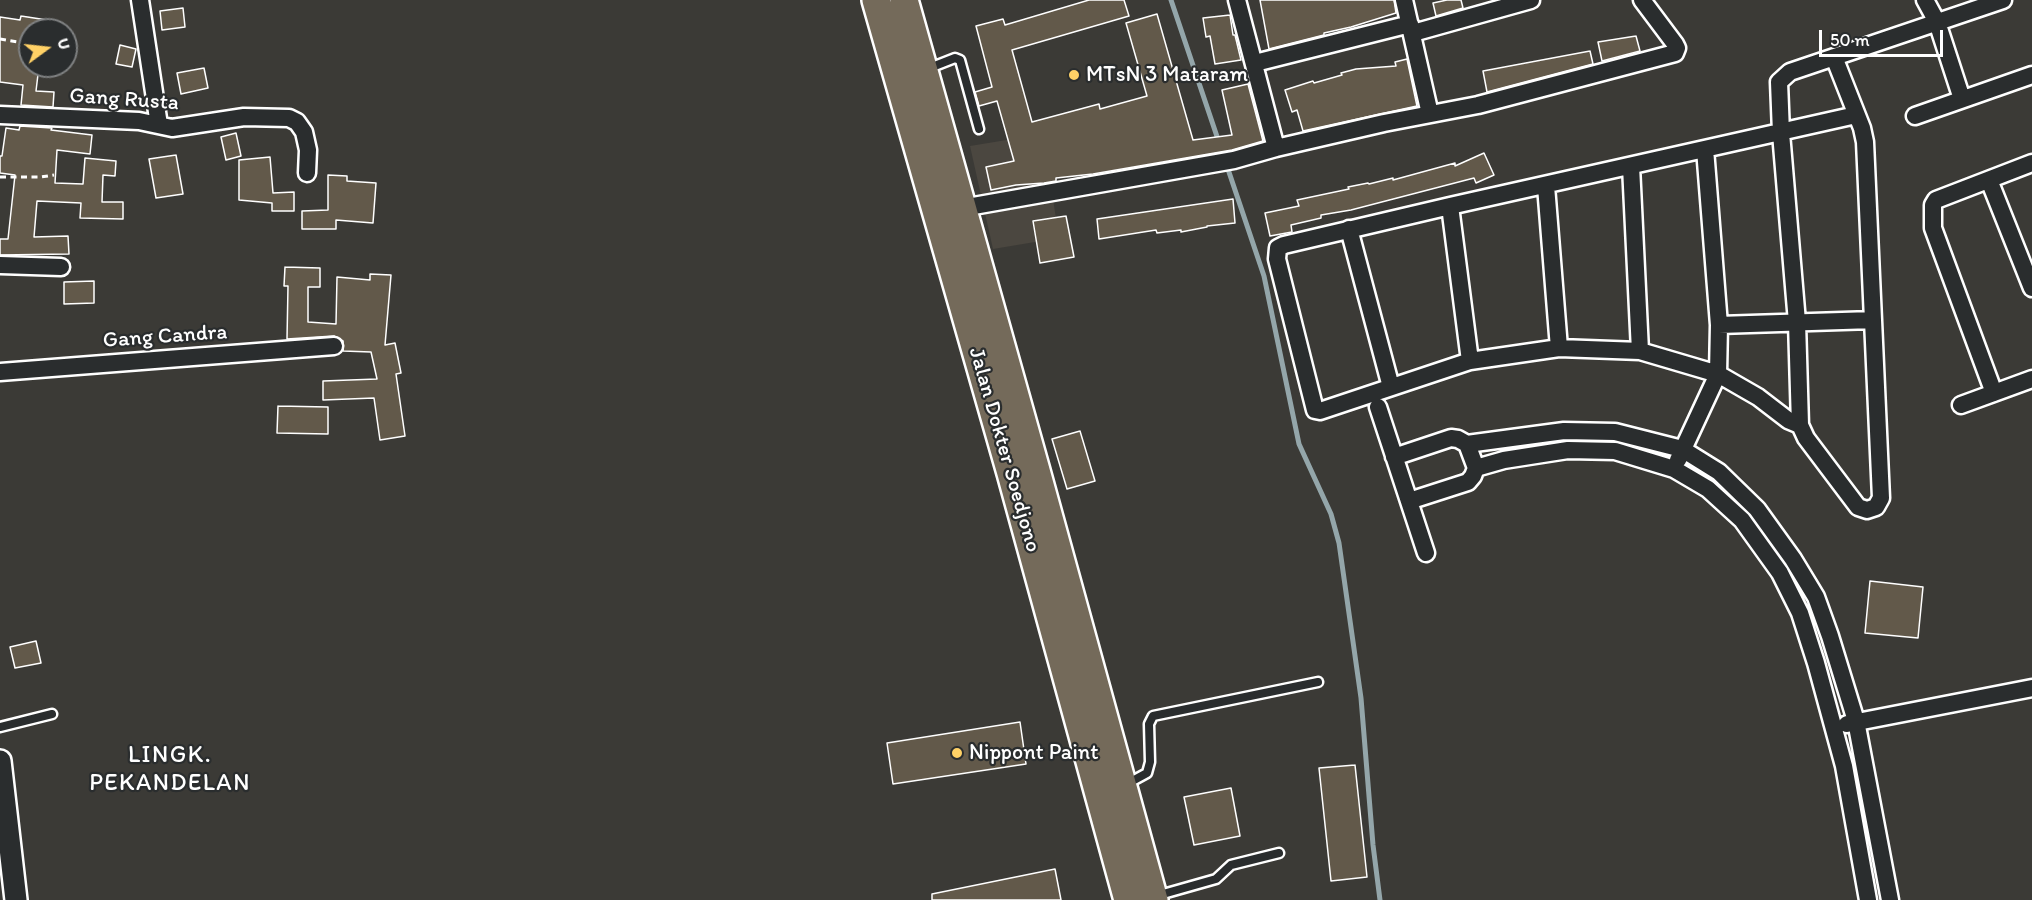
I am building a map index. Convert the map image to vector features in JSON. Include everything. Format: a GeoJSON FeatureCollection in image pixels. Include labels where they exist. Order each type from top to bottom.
{"type":"FeatureCollection","features":[{"type":"Feature","properties":{"kind":"highway","name":"Jalan Dokter Soedjono"},"geometry":{"type":"LineString","coordinates":[[876,0],[1023,470],[1142,894]]}},
{"type":"Feature","properties":{"kind":"highway","name":"Jalan Dokter Soedjono"},"geometry":{"type":"LineString","coordinates":[[904,0],[962,208],[1023,470]]}},
{"type":"Feature","properties":{"kind":"highway","name":"Jalan Dokter Soedjono"},"geometry":{"type":"LineString","coordinates":[[1034,510],[1122,787],[1142,894]]}},
{"type":"Feature","properties":{"kind":"street"},"geometry":{"type":"LineString","coordinates":[[140,0],[159,125]]}},
{"type":"Feature","properties":{"kind":"street"},"geometry":{"type":"LineString","coordinates":[[1237,0],[1276,148]]}},
{"type":"Feature","properties":{"kind":"street"},"geometry":{"type":"LineString","coordinates":[[1404,0],[1430,114]]}},
{"type":"Feature","properties":{"kind":"street"},"geometry":{"type":"LineString","coordinates":[[1255,63],[1531,0]]}},
{"type":"Feature","properties":{"kind":"street"},"geometry":{"type":"LineString","coordinates":[[962,208],[1234,160],[1276,148],[1478,105],[1675,54],[1677,48],[1642,0]]}},
{"type":"Feature","properties":{"kind":"street"},"geometry":{"type":"LineString","coordinates":[[1925,0],[1937,22],[1962,99]]}},
{"type":"Feature","properties":{"kind":"street"},"geometry":{"type":"LineString","coordinates":[[1834,57],[1865,142],[1881,498],[1876,507],[1867,510],[1858,507],[1806,438],[1800,425],[1797,322],[1781,133],[1779,82],[1790,72],[1834,57],[1937,22],[2002,0]]}},
{"type":"Feature","properties":{"kind":"street"},"geometry":{"type":"LineString","coordinates":[[1915,116],[2032,75]]}},
{"type":"Feature","properties":{"kind":"street","name":"Gang Rusta"},"geometry":{"type":"LineString","coordinates":[[0,115],[140,121],[181,127],[244,117],[285,117],[294,119],[301,126],[306,137],[308,173]]}},
{"type":"Feature","properties":{"kind":"street"},"geometry":{"type":"LineString","coordinates":[[1800,425],[1788,420],[1758,397],[1718,374],[1640,351],[1559,348],[1470,361],[1315,411],[1277,258],[1278,248],[1349,229],[1856,116]]}},
{"type":"Feature","properties":{"kind":"street"},"geometry":{"type":"LineString","coordinates":[[1674,468],[1718,374],[1719,325],[1705,149]]}},
{"type":"Feature","properties":{"kind":"street"},"geometry":{"type":"LineString","coordinates":[[1994,393],[1933,228],[1933,205],[1936,200],[2032,163]]}},
{"type":"Feature","properties":{"kind":"street"},"geometry":{"type":"LineString","coordinates":[[1631,166],[1640,351]]}},
{"type":"Feature","properties":{"kind":"street"},"geometry":{"type":"LineString","coordinates":[[1989,180],[2032,288]]}},
{"type":"Feature","properties":{"kind":"street"},"geometry":{"type":"LineString","coordinates":[[1546,186],[1559,348]]}},
{"type":"Feature","properties":{"kind":"street"},"geometry":{"type":"LineString","coordinates":[[1450,206],[1470,361]]}},
{"type":"Feature","properties":{"kind":"street"},"geometry":{"type":"LineString","coordinates":[[1349,229],[1391,387]]}},
{"type":"Feature","properties":{"kind":"street"},"geometry":{"type":"LineString","coordinates":[[0,266],[61,267]]}},
{"type":"Feature","properties":{"kind":"street"},"geometry":{"type":"LineString","coordinates":[[1719,325],[1873,320]]}},
{"type":"Feature","properties":{"kind":"street","name":"Gang Candra"},"geometry":{"type":"LineString","coordinates":[[0,372],[334,346]]}},
{"type":"Feature","properties":{"kind":"street"},"geometry":{"type":"LineString","coordinates":[[1961,405],[2032,379]]}},
{"type":"Feature","properties":{"kind":"street"},"geometry":{"type":"LineString","coordinates":[[1378,408],[1426,553]]}},
{"type":"Feature","properties":{"kind":"street"},"geometry":{"type":"LineString","coordinates":[[1394,457],[1450,438],[1467,444],[1564,430],[1615,432],[1683,449],[1719,472],[1757,509],[1793,559],[1816,597],[1856,722],[1890,900]]}},
{"type":"Feature","properties":{"kind":"street"},"geometry":{"type":"LineString","coordinates":[[1409,501],[1468,482],[1476,468],[1467,444]]}},
{"type":"Feature","properties":{"kind":"street"},"geometry":{"type":"LineString","coordinates":[[1476,468],[1504,460],[1568,450],[1615,451],[1674,468],[1708,489],[1742,520],[1780,573],[1800,613],[1835,727],[1868,900]]}},
{"type":"Feature","properties":{"kind":"street"},"geometry":{"type":"LineString","coordinates":[[1835,727],[2032,688]]}},
{"type":"Feature","properties":{"kind":"street"},"geometry":{"type":"LineString","coordinates":[[0,762],[4,837],[16,900]]}},
{"type":"Feature","properties":{"kind":"lane"},"geometry":{"type":"LineString","coordinates":[[924,70],[955,58],[960,60],[980,129]]}},
{"type":"Feature","properties":{"kind":"lane"},"geometry":{"type":"LineString","coordinates":[[1122,787],[1147,773],[1150,762],[1149,724],[1153,716],[1318,682]]}},
{"type":"Feature","properties":{"kind":"lane"},"geometry":{"type":"LineString","coordinates":[[0,727],[52,714]]}},
{"type":"Feature","properties":{"kind":"lane"},"geometry":{"type":"LineString","coordinates":[[1142,894],[1216,879],[1231,865],[1279,853]]}},
{"type":"Feature","properties":{"kind":"path"},"geometry":{"type":"LineString","coordinates":[[0,39],[18,42]]}},
{"type":"Feature","properties":{"kind":"path"},"geometry":{"type":"LineString","coordinates":[[0,177],[54,175]]}},
{"type":"Feature","properties":{"kind":"shaded area"},"geometry":{"type":"Polygon","coordinates":[[[1043,134],[1059,238],[993,249],[970,146],[1043,134]]]}},
{"type":"Feature","properties":{"kind":"building"},"geometry":{"type":"Polygon","coordinates":[[[1089,0],[1124,0],[1129,16],[1012,50],[1032,122],[1099,104],[1100,109],[1147,96],[1126,23],[1157,14],[1193,140],[1232,135],[1222,90],[1248,84],[1263,141],[1232,150],[991,190],[986,167],[1014,161],[997,101],[979,106],[975,92],[992,87],[976,26],[1003,19],[1005,25],[1089,0]]]}},
{"type":"Feature","properties":{"kind":"building"},"geometry":{"type":"Polygon","coordinates":[[[1260,0],[1394,0],[1396,13],[1269,49],[1260,0]]]}},
{"type":"Feature","properties":{"kind":"building"},"geometry":{"type":"Polygon","coordinates":[[[1461,0],[1463,8],[1436,16],[1433,3],[1461,0]]]}},
{"type":"Feature","properties":{"kind":"building"},"geometry":{"type":"Polygon","coordinates":[[[183,8],[185,27],[162,30],[160,11],[183,8]]]}},
{"type":"Feature","properties":{"kind":"building"},"geometry":{"type":"Polygon","coordinates":[[[1230,15],[1233,35],[1235,35],[1241,60],[1215,64],[1210,36],[1206,37],[1203,18],[1230,15]]]}},
{"type":"Feature","properties":{"kind":"building"},"geometry":{"type":"Polygon","coordinates":[[[0,17],[18,20],[18,78],[38,78],[36,91],[54,92],[53,107],[21,105],[23,85],[0,82],[0,17]]]}},
{"type":"Feature","properties":{"kind":"building"},"geometry":{"type":"Polygon","coordinates":[[[1636,36],[1640,51],[1602,61],[1598,42],[1636,36]]]}},
{"type":"Feature","properties":{"kind":"building"},"geometry":{"type":"Polygon","coordinates":[[[120,45],[136,49],[132,67],[116,64],[120,45]]]}},
{"type":"Feature","properties":{"kind":"building"},"geometry":{"type":"Polygon","coordinates":[[[1590,51],[1593,64],[1487,92],[1483,71],[1590,51]]]}},
{"type":"Feature","properties":{"kind":"building"},"geometry":{"type":"Polygon","coordinates":[[[1407,59],[1417,106],[1303,131],[1297,110],[1292,112],[1285,90],[1356,69],[1396,66],[1395,62],[1407,59]]]}},
{"type":"Feature","properties":{"kind":"building"},"geometry":{"type":"Polygon","coordinates":[[[204,68],[208,88],[181,94],[177,73],[204,68]]]}},
{"type":"Feature","properties":{"kind":"building"},"geometry":{"type":"Polygon","coordinates":[[[20,126],[52,128],[51,130],[92,135],[90,154],[57,150],[55,183],[83,184],[85,158],[116,161],[115,176],[103,175],[102,202],[123,202],[123,219],[80,218],[81,203],[37,201],[34,237],[68,236],[69,254],[0,255],[0,239],[8,239],[15,175],[0,173],[0,156],[2,156],[6,128],[19,130],[20,126]]]}},
{"type":"Feature","properties":{"kind":"building"},"geometry":{"type":"Polygon","coordinates":[[[236,133],[241,156],[226,160],[221,137],[236,133]]]}},
{"type":"Feature","properties":{"kind":"building"},"geometry":{"type":"Polygon","coordinates":[[[1484,153],[1494,175],[1476,183],[1474,178],[1351,210],[1321,215],[1321,218],[1291,225],[1292,232],[1270,236],[1265,213],[1299,206],[1297,200],[1349,189],[1348,187],[1393,178],[1393,180],[1455,163],[1455,166],[1484,153]]]}},
{"type":"Feature","properties":{"kind":"building"},"geometry":{"type":"Polygon","coordinates":[[[176,155],[183,194],[156,198],[149,159],[176,155]]]}},
{"type":"Feature","properties":{"kind":"building"},"geometry":{"type":"Polygon","coordinates":[[[270,157],[273,193],[294,192],[294,211],[272,211],[272,203],[239,200],[239,160],[270,157]]]}},
{"type":"Feature","properties":{"kind":"building"},"geometry":{"type":"Polygon","coordinates":[[[328,175],[347,176],[347,181],[376,183],[373,223],[336,220],[336,229],[302,229],[302,211],[328,210],[328,175]]]}},
{"type":"Feature","properties":{"kind":"building"},"geometry":{"type":"Polygon","coordinates":[[[1233,199],[1235,223],[1181,232],[1181,230],[1157,233],[1156,230],[1099,239],[1097,219],[1233,199]]]}},
{"type":"Feature","properties":{"kind":"building"},"geometry":{"type":"Polygon","coordinates":[[[1066,216],[1074,257],[1040,263],[1033,221],[1066,216]]]}},
{"type":"Feature","properties":{"kind":"building"},"geometry":{"type":"Polygon","coordinates":[[[285,267],[320,268],[320,287],[308,287],[308,322],[336,324],[337,277],[370,280],[370,274],[391,275],[385,345],[395,343],[401,373],[396,374],[405,436],[380,440],[374,398],[323,400],[323,381],[377,379],[371,352],[343,351],[343,341],[334,336],[287,339],[288,286],[284,286],[285,267]]]}},
{"type":"Feature","properties":{"kind":"building"},"geometry":{"type":"Polygon","coordinates":[[[94,281],[94,303],[64,304],[64,282],[94,281]]]}},
{"type":"Feature","properties":{"kind":"building"},"geometry":{"type":"Polygon","coordinates":[[[278,406],[328,407],[328,434],[277,433],[278,406]]]}},
{"type":"Feature","properties":{"kind":"building"},"geometry":{"type":"Polygon","coordinates":[[[1080,431],[1095,481],[1067,489],[1052,439],[1080,431]]]}},
{"type":"Feature","properties":{"kind":"building"},"geometry":{"type":"Polygon","coordinates":[[[1870,581],[1923,587],[1918,638],[1865,633],[1870,581]]]}},
{"type":"Feature","properties":{"kind":"building"},"geometry":{"type":"Polygon","coordinates":[[[36,641],[41,663],[15,668],[10,647],[36,641]]]}},
{"type":"Feature","properties":{"kind":"building","name":"Nippont Paint"},"geometry":{"type":"Polygon","coordinates":[[[1020,722],[1026,764],[893,784],[887,743],[1020,722]]]}},
{"type":"Feature","properties":{"kind":"building"},"geometry":{"type":"Polygon","coordinates":[[[1355,765],[1367,877],[1331,881],[1319,768],[1355,765]]]}},
{"type":"Feature","properties":{"kind":"building"},"geometry":{"type":"Polygon","coordinates":[[[1231,788],[1240,836],[1194,845],[1184,797],[1231,788]]]}},
{"type":"Feature","properties":{"kind":"building"},"geometry":{"type":"Polygon","coordinates":[[[1055,869],[1061,900],[932,900],[932,894],[1055,869]]]}},
{"type":"Feature","properties":{"kind":"waterway"},"geometry":{"type":"LineString","coordinates":[[1171,0],[1264,276],[1299,444],[1331,514],[1339,543],[1361,698],[1373,845],[1380,900]]}},
{"type":"Feature","properties":{"kind":"place","name":"MTsN 3 Mataram"},"geometry":{"type":"Point","coordinates":[1074,75]}},
{"type":"Feature","properties":{"kind":"place","name":"Nippont Paint"},"geometry":{"type":"Point","coordinates":[957,753]}},
{"type":"Feature","properties":{"kind":"district","name":"LINGK. PEKANDELAN"},"geometry":{"type":"Point","coordinates":[170,770]}}]}
